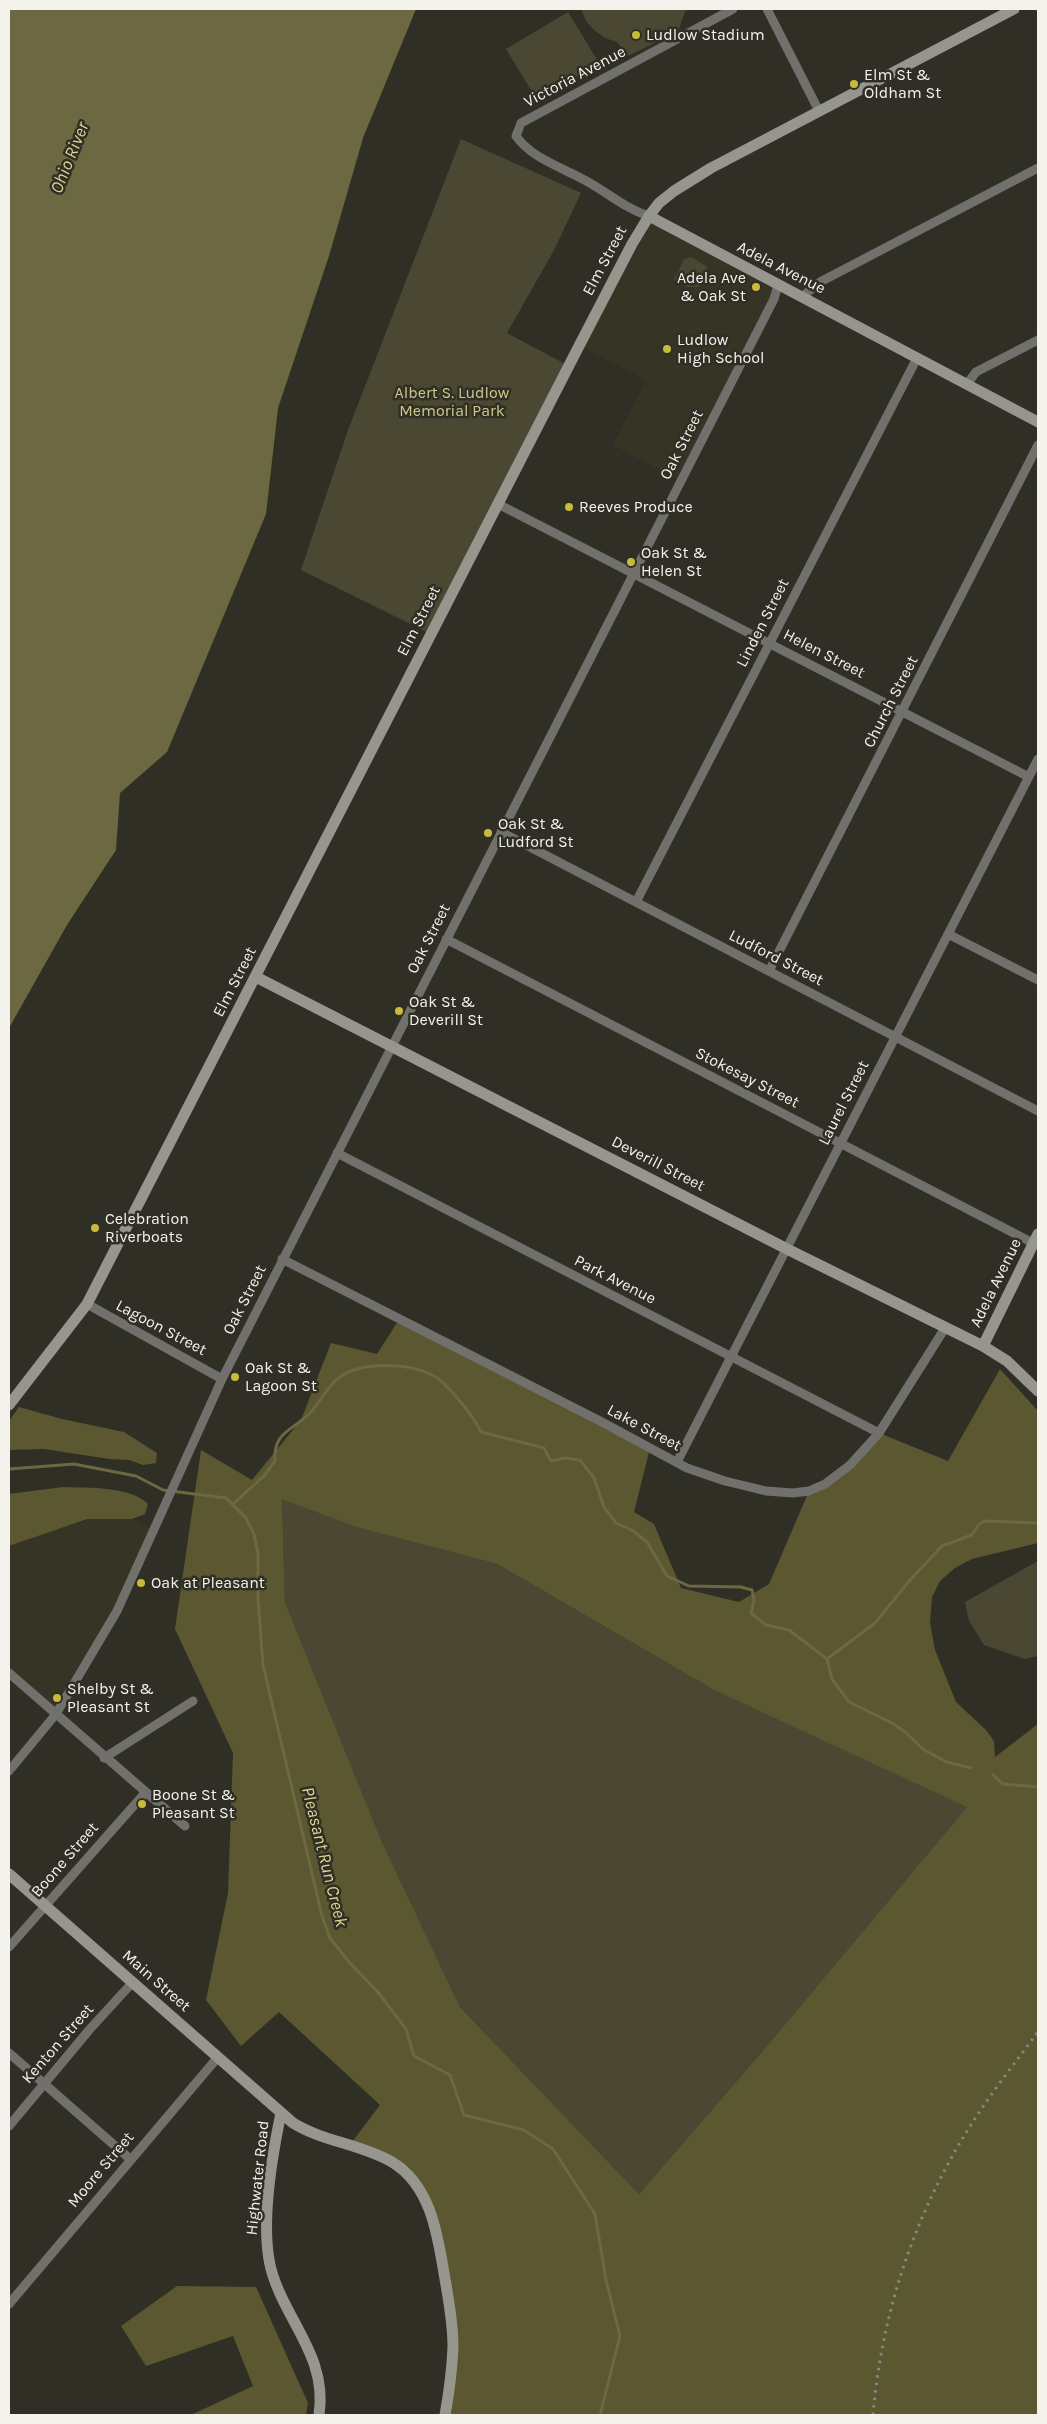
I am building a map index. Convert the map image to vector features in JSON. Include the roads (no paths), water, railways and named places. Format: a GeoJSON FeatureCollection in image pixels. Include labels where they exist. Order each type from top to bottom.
{"type":"FeatureCollection","features":[{"type":"Feature","properties":{"kind":"main road","name":"Elm Street"},"geometry":{"type":"LineString","coordinates":[[9,1405],[87,1304],[632,244],[649,216],[659,203],[674,190],[1014,9]]}},
{"type":"Feature","properties":{"kind":"main road","name":"Adela Avenue"},"geometry":{"type":"LineString","coordinates":[[649,216],[1038,422]]}},
{"type":"Feature","properties":{"kind":"main road","name":"Deverill Street"},"geometry":{"type":"LineString","coordinates":[[256,977],[787,1249],[982,1346],[1007,1361],[1038,1390]]}},
{"type":"Feature","properties":{"kind":"main road","name":"Adela Avenue"},"geometry":{"type":"LineString","coordinates":[[982,1346],[1036,1239]]}},
{"type":"Feature","properties":{"kind":"main road","name":"Main Street"},"geometry":{"type":"LineString","coordinates":[[9,1874],[293,2123],[315,2135],[367,2151],[392,2162],[407,2174],[429,2207],[437,2232],[452,2331],[450,2392],[445,2415]]}},
{"type":"Feature","properties":{"kind":"main road","name":"Highwater Road"},"geometry":{"type":"LineString","coordinates":[[281,2113],[271,2172],[268,2248],[271,2269],[280,2293],[309,2348],[316,2367],[320,2385],[319,2415]]}},
{"type":"Feature","properties":{"kind":"street","name":"Victoria Avenue"},"geometry":{"type":"LineString","coordinates":[[516,136],[521,123],[733,9]]}},
{"type":"Feature","properties":{"kind":"street"},"geometry":{"type":"LineString","coordinates":[[767,9],[820,111]]}},
{"type":"Feature","properties":{"kind":"street","name":"Adela Avenue"},"geometry":{"type":"LineString","coordinates":[[516,136],[523,146],[549,162],[588,182],[636,212],[649,216]]}},
{"type":"Feature","properties":{"kind":"street"},"geometry":{"type":"LineString","coordinates":[[802,297],[820,282],[1038,168]]}},
{"type":"Feature","properties":{"kind":"street","name":"Oak Street"},"geometry":{"type":"LineString","coordinates":[[9,1771],[56,1714],[116,1611],[142,1558],[175,1478],[222,1379],[774,299],[778,286]]}},
{"type":"Feature","properties":{"kind":"street"},"geometry":{"type":"LineString","coordinates":[[967,384],[976,372],[1038,340]]}},
{"type":"Feature","properties":{"kind":"street","name":"Linden Street"},"geometry":{"type":"LineString","coordinates":[[636,902],[917,358]]}},
{"type":"Feature","properties":{"kind":"street","name":"Church Street"},"geometry":{"type":"LineString","coordinates":[[769,971],[1038,445]]}},
{"type":"Feature","properties":{"kind":"street","name":"Helen Street"},"geometry":{"type":"LineString","coordinates":[[498,504],[1029,777]]}},
{"type":"Feature","properties":{"kind":"street","name":"Laurel Street"},"geometry":{"type":"LineString","coordinates":[[678,1462],[1038,758]]}},
{"type":"Feature","properties":{"kind":"street","name":"Ludford Street"},"geometry":{"type":"LineString","coordinates":[[501,832],[1038,1111]]}},
{"type":"Feature","properties":{"kind":"street"},"geometry":{"type":"LineString","coordinates":[[948,934],[1038,980]]}},
{"type":"Feature","properties":{"kind":"street","name":"Stokesay Street"},"geometry":{"type":"LineString","coordinates":[[446,939],[840,1143],[1036,1239]]}},
{"type":"Feature","properties":{"kind":"street","name":"Park Avenue"},"geometry":{"type":"LineString","coordinates":[[337,1153],[879,1433]]}},
{"type":"Feature","properties":{"kind":"street","name":"Lake Street"},"geometry":{"type":"LineString","coordinates":[[282,1259],[705,1475],[766,1490],[793,1493],[809,1491],[825,1484],[850,1465],[879,1433],[945,1328]]}},
{"type":"Feature","properties":{"kind":"street","name":"Lagoon Street"},"geometry":{"type":"LineString","coordinates":[[87,1304],[222,1379]]}},
{"type":"Feature","properties":{"kind":"street"},"geometry":{"type":"LineString","coordinates":[[9,1673],[104,1758],[185,1826]]}},
{"type":"Feature","properties":{"kind":"street"},"geometry":{"type":"LineString","coordinates":[[104,1758],[193,1701]]}},
{"type":"Feature","properties":{"kind":"street","name":"Boone Street"},"geometry":{"type":"LineString","coordinates":[[9,1947],[145,1793]]}},
{"type":"Feature","properties":{"kind":"street","name":"Kenton Street"},"geometry":{"type":"LineString","coordinates":[[9,2126],[132,1982]]}},
{"type":"Feature","properties":{"kind":"street"},"geometry":{"type":"LineString","coordinates":[[9,2053],[130,2159]]}},
{"type":"Feature","properties":{"kind":"street","name":"Moore Street"},"geometry":{"type":"LineString","coordinates":[[9,2304],[218,2057]]}},
{"type":"Feature","properties":{"kind":"water","name":"Ohio River"},"geometry":{"type":"Polygon","coordinates":[[[9,9],[416,9],[363,138],[329,256],[278,408],[266,514],[167,752],[120,793],[116,850],[67,925],[9,1028],[9,9]]]}},
{"type":"Feature","properties":{"kind":"waterway"},"geometry":{"type":"LineString","coordinates":[[233,1504],[264,1476],[275,1461],[275,1451],[281,1437],[311,1412],[331,1385],[340,1377],[360,1368],[373,1366],[399,1366],[422,1371],[438,1379],[452,1392],[481,1432],[544,1448],[551,1461],[565,1458],[580,1460],[594,1478],[604,1507],[616,1523],[632,1530],[647,1542],[667,1576],[689,1586],[741,1587],[752,1590],[754,1600],[751,1613],[766,1625],[789,1630],[827,1659],[832,1679],[849,1702],[892,1723],[905,1732],[924,1750],[947,1762],[971,1768]]}},
{"type":"Feature","properties":{"kind":"waterway","name":"Pleasant Run Creek"},"geometry":{"type":"LineString","coordinates":[[9,1469],[74,1464],[136,1476],[163,1490],[226,1498],[246,1518],[254,1534],[258,1554],[258,1599],[263,1665],[322,1916],[330,1938],[349,1962],[377,1991],[406,2029],[414,2056],[450,2075],[464,2115],[524,2130],[553,2149],[595,2214],[606,2280],[620,2336],[600,2415]]}},
{"type":"Feature","properties":{"kind":"waterway"},"geometry":{"type":"LineString","coordinates":[[827,1659],[875,1623],[910,1580],[942,1546],[972,1535],[979,1524],[985,1521],[1038,1523]]}},
{"type":"Feature","properties":{"kind":"waterway"},"geometry":{"type":"LineString","coordinates":[[993,1775],[1003,1784],[1038,1787]]}},
{"type":"Feature","properties":{"kind":"railway"},"geometry":{"type":"LineString","coordinates":[[873,2415],[878,2375],[894,2298],[920,2223],[955,2151],[976,2117],[1038,2032]]}},
{"type":"Feature","properties":{"kind":"place","name":"Ludlow Stadium"},"geometry":{"type":"Point","coordinates":[636,35]}},
{"type":"Feature","properties":{"kind":"place","name":"Elm St & Oldham St"},"geometry":{"type":"Point","coordinates":[854,84]}},
{"type":"Feature","properties":{"kind":"place","name":"Adela Ave & Oak St"},"geometry":{"type":"Point","coordinates":[756,287]}},
{"type":"Feature","properties":{"kind":"place","name":"Ludlow High School"},"geometry":{"type":"Point","coordinates":[667,349]}},
{"type":"Feature","properties":{"kind":"place","name":"Reeves Produce"},"geometry":{"type":"Point","coordinates":[569,507]}},
{"type":"Feature","properties":{"kind":"place","name":"Oak St & Helen St"},"geometry":{"type":"Point","coordinates":[631,562]}},
{"type":"Feature","properties":{"kind":"place","name":"Oak St & Ludford St"},"geometry":{"type":"Point","coordinates":[488,833]}},
{"type":"Feature","properties":{"kind":"place","name":"Oak St & Deverill St"},"geometry":{"type":"Point","coordinates":[399,1011]}},
{"type":"Feature","properties":{"kind":"place","name":"Celebration Riverboats"},"geometry":{"type":"Point","coordinates":[95,1228]}},
{"type":"Feature","properties":{"kind":"place","name":"Oak St & Lagoon St"},"geometry":{"type":"Point","coordinates":[235,1377]}},
{"type":"Feature","properties":{"kind":"place","name":"Oak at Pleasant"},"geometry":{"type":"Point","coordinates":[141,1583]}},
{"type":"Feature","properties":{"kind":"place","name":"Shelby St & Pleasant St"},"geometry":{"type":"Point","coordinates":[57,1698]}},
{"type":"Feature","properties":{"kind":"place","name":"Boone St & Pleasant St"},"geometry":{"type":"Point","coordinates":[142,1804]}},
{"type":"Feature","properties":{"kind":"park label","name":"Albert S. Ludlow Memorial Park"},"geometry":{"type":"Point","coordinates":[452,402]}}]}
